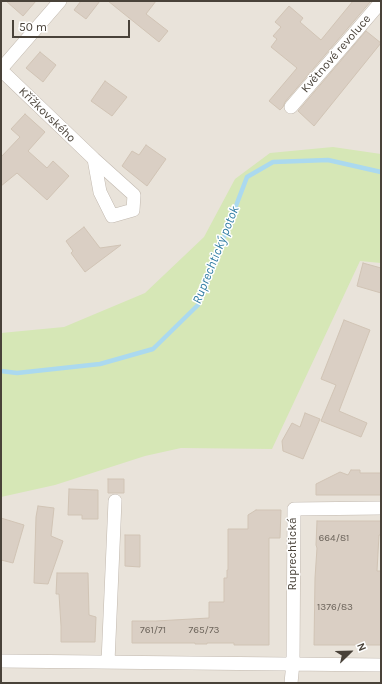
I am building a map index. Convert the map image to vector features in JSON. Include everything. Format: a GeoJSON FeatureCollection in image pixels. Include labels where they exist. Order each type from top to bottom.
{"type":"FeatureCollection","features":[{"type":"Feature","properties":{"kind":"street","name":"Křížkovského"},"geometry":{"type":"LineString","coordinates":[[60,1],[1,70],[94,159]]}},
{"type":"Feature","properties":{"kind":"street","name":"Květnové revoluce"},"geometry":{"type":"LineString","coordinates":[[291,107],[381,2]]}},
{"type":"Feature","properties":{"kind":"street"},"geometry":{"type":"LineString","coordinates":[[108,662],[115,501]]}},
{"type":"Feature","properties":{"kind":"street","name":"Ruprechtická"},"geometry":{"type":"LineString","coordinates":[[293,663],[294,509],[381,508]]}},
{"type":"Feature","properties":{"kind":"street"},"geometry":{"type":"LineString","coordinates":[[1,661],[381,665]]}},
{"type":"Feature","properties":{"kind":"street"},"geometry":{"type":"LineString","coordinates":[[291,683],[293,663]]}},
{"type":"Feature","properties":{"kind":"shaded area"},"geometry":{"type":"Polygon","coordinates":[[[1,1],[381,1],[381,683],[1,683],[1,1]]]}},
{"type":"Feature","properties":{"kind":"green space"},"geometry":{"type":"Polygon","coordinates":[[[333,147],[381,154],[381,263],[360,261],[272,449],[181,448],[145,456],[55,485],[1,497],[1,333],[64,327],[145,293],[204,237],[235,179],[270,153],[333,147]]]}},
{"type":"Feature","properties":{"kind":"building"},"geometry":{"type":"Polygon","coordinates":[[[6,1],[36,1],[23,16],[6,1]]]}},
{"type":"Feature","properties":{"kind":"building"},"geometry":{"type":"Polygon","coordinates":[[[81,1],[100,1],[86,19],[74,10],[81,1]]]}},
{"type":"Feature","properties":{"kind":"building"},"geometry":{"type":"Polygon","coordinates":[[[108,1],[156,1],[146,14],[168,31],[159,42],[108,1]]]}},
{"type":"Feature","properties":{"kind":"building"},"geometry":{"type":"Polygon","coordinates":[[[353,1],[371,1],[285,102],[280,110],[269,101],[297,68],[271,47],[277,39],[273,36],[281,27],[275,22],[289,6],[303,18],[300,22],[321,40],[353,1]]]}},
{"type":"Feature","properties":{"kind":"building"},"geometry":{"type":"Polygon","coordinates":[[[366,31],[381,43],[314,126],[298,111],[366,31]]]}},
{"type":"Feature","properties":{"kind":"building"},"geometry":{"type":"Polygon","coordinates":[[[40,52],[56,65],[43,82],[26,68],[40,52]]]}},
{"type":"Feature","properties":{"kind":"building"},"geometry":{"type":"Polygon","coordinates":[[[105,81],[127,97],[112,116],[91,101],[105,81]]]}},
{"type":"Feature","properties":{"kind":"building"},"geometry":{"type":"Polygon","coordinates":[[[25,114],[45,132],[28,151],[47,168],[53,161],[69,176],[47,200],[17,173],[1,186],[1,157],[20,137],[11,129],[25,114]]]}},
{"type":"Feature","properties":{"kind":"building"},"geometry":{"type":"Polygon","coordinates":[[[146,145],[166,159],[147,186],[122,166],[132,151],[139,155],[146,145]]]}},
{"type":"Feature","properties":{"kind":"building"},"geometry":{"type":"Polygon","coordinates":[[[84,227],[100,248],[121,245],[85,272],[71,253],[73,251],[66,241],[84,227]]]}},
{"type":"Feature","properties":{"kind":"building"},"geometry":{"type":"Polygon","coordinates":[[[363,263],[381,268],[381,293],[357,286],[363,263]]]}},
{"type":"Feature","properties":{"kind":"building"},"geometry":{"type":"Polygon","coordinates":[[[344,320],[370,330],[339,411],[367,423],[361,437],[321,421],[336,385],[321,379],[344,320]]]}},
{"type":"Feature","properties":{"kind":"building"},"geometry":{"type":"Polygon","coordinates":[[[305,413],[320,419],[303,459],[283,451],[282,441],[292,423],[300,427],[305,413]]]}},
{"type":"Feature","properties":{"kind":"building"},"geometry":{"type":"Polygon","coordinates":[[[351,470],[360,470],[360,473],[381,473],[381,495],[316,495],[316,484],[340,472],[348,475],[351,470]]]}},
{"type":"Feature","properties":{"kind":"building"},"geometry":{"type":"Polygon","coordinates":[[[108,479],[124,479],[124,493],[108,493],[108,479]]]}},
{"type":"Feature","properties":{"kind":"building"},"geometry":{"type":"Polygon","coordinates":[[[69,489],[98,490],[98,519],[82,519],[82,515],[68,515],[69,489]]]}},
{"type":"Feature","properties":{"kind":"building"},"geometry":{"type":"Polygon","coordinates":[[[38,506],[54,508],[51,536],[63,541],[48,584],[34,583],[36,517],[38,506]]]}},
{"type":"Feature","properties":{"kind":"building"},"geometry":{"type":"Polygon","coordinates":[[[256,510],[281,510],[280,538],[269,538],[269,645],[234,645],[234,643],[132,643],[132,621],[209,618],[209,602],[224,602],[224,578],[227,578],[228,570],[228,529],[248,529],[248,515],[256,510]]]}},
{"type":"Feature","properties":{"kind":"building"},"geometry":{"type":"Polygon","coordinates":[[[1,518],[24,525],[13,563],[1,560],[1,518]]]}},
{"type":"Feature","properties":{"kind":"building"},"geometry":{"type":"Polygon","coordinates":[[[317,521],[381,521],[377,571],[381,571],[381,645],[314,645],[317,521]]]}},
{"type":"Feature","properties":{"kind":"building"},"geometry":{"type":"Polygon","coordinates":[[[125,535],[140,535],[140,567],[125,566],[125,535]]]}},
{"type":"Feature","properties":{"kind":"building"},"geometry":{"type":"Polygon","coordinates":[[[57,573],[88,573],[89,615],[96,617],[95,642],[61,642],[59,594],[56,594],[57,573]]]}},
{"type":"Feature","properties":{"kind":"waterway","name":"Ruprechtický potok"},"geometry":{"type":"LineString","coordinates":[[1,371],[17,373],[100,364],[153,349],[198,305],[247,177],[273,162],[328,160],[381,172]]}}]}
